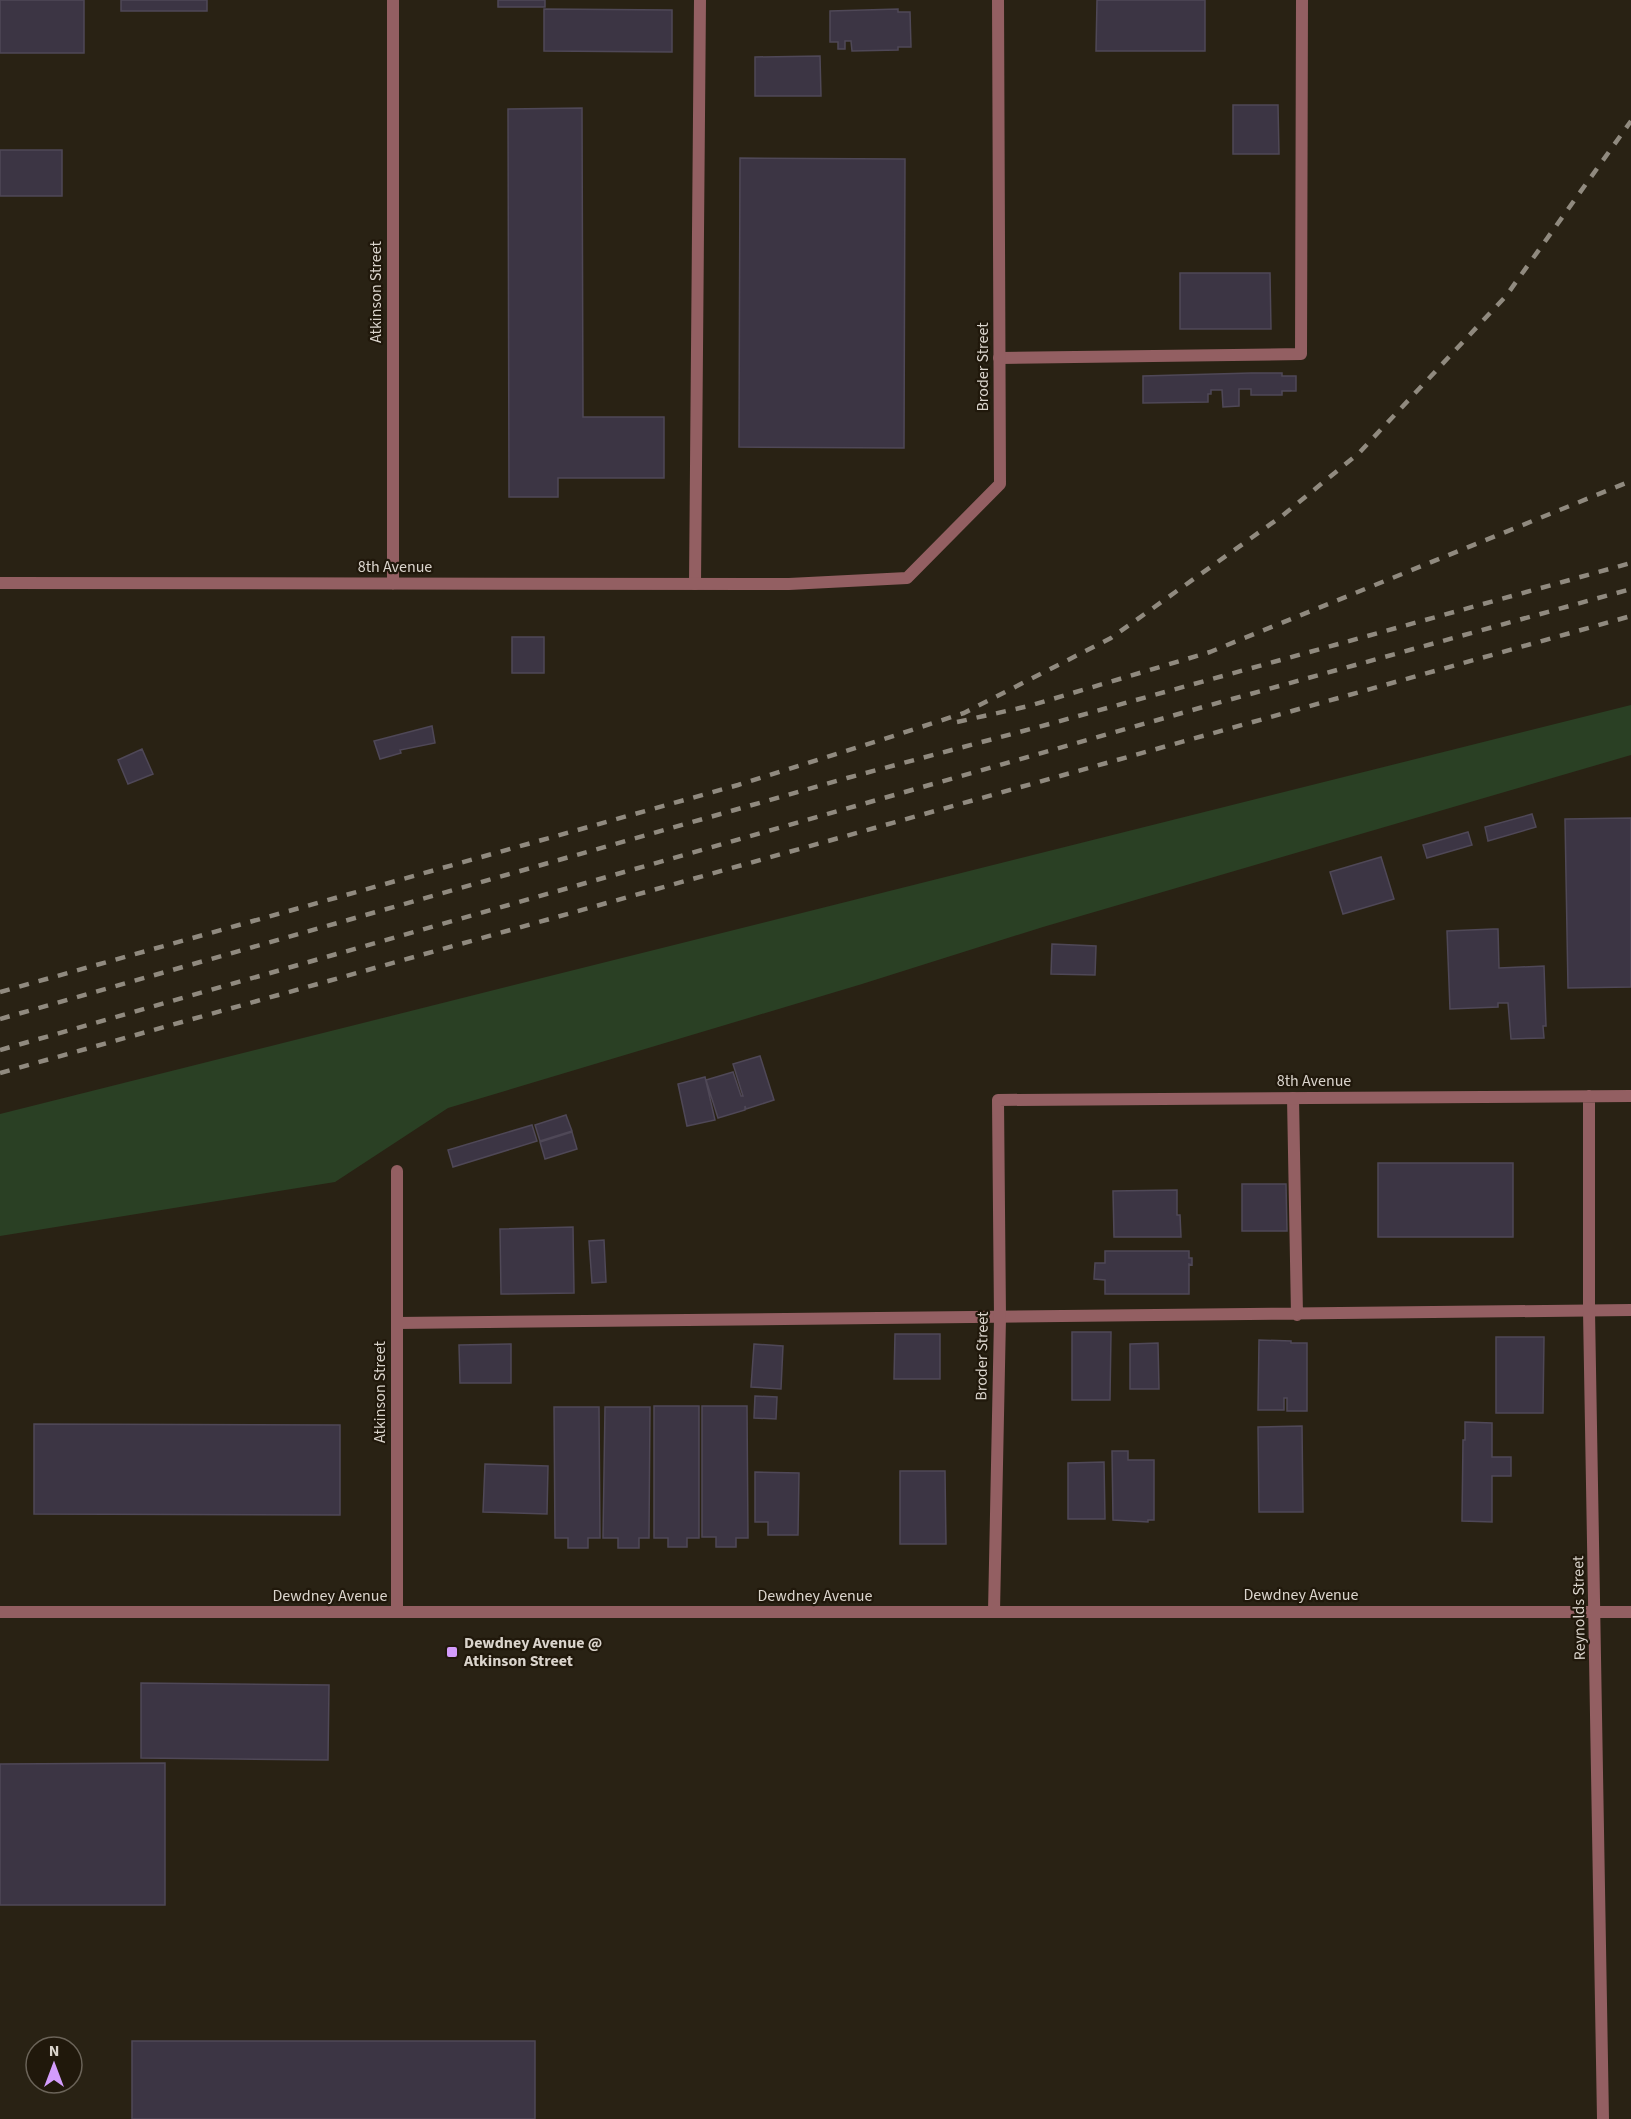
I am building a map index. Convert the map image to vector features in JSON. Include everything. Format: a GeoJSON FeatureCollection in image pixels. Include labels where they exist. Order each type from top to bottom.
{"type":"FeatureCollection","features":[{"type":"Feature","properties":{"kind":"street","name":"Atkinson Street"},"geometry":{"type":"LineString","coordinates":[[393,0],[393,584]]}},
{"type":"Feature","properties":{"kind":"street"},"geometry":{"type":"LineString","coordinates":[[695,584],[700,0]]}},
{"type":"Feature","properties":{"kind":"street","name":"Broder Street"},"geometry":{"type":"LineString","coordinates":[[789,584],[907,578],[1000,483],[998,0]]}},
{"type":"Feature","properties":{"kind":"street"},"geometry":{"type":"LineString","coordinates":[[999,358],[1301,354],[1302,0]]}},
{"type":"Feature","properties":{"kind":"street","name":"8th Avenue"},"geometry":{"type":"LineString","coordinates":[[0,583],[789,584]]}},
{"type":"Feature","properties":{"kind":"street","name":"Reynolds Street"},"geometry":{"type":"LineString","coordinates":[[1589,1096],[1589,1311],[1604,2119]]}},
{"type":"Feature","properties":{"kind":"street","name":"8th Avenue"},"geometry":{"type":"LineString","coordinates":[[998,1100],[1631,1096]]}},
{"type":"Feature","properties":{"kind":"street"},"geometry":{"type":"LineString","coordinates":[[1293,1098],[1297,1314]]}},
{"type":"Feature","properties":{"kind":"street","name":"Broder Street"},"geometry":{"type":"LineString","coordinates":[[994,1612],[1000,1318],[998,1100]]}},
{"type":"Feature","properties":{"kind":"street","name":"Atkinson Street"},"geometry":{"type":"LineString","coordinates":[[397,1171],[397,1612]]}},
{"type":"Feature","properties":{"kind":"street"},"geometry":{"type":"LineString","coordinates":[[397,1323],[1631,1310]]}},
{"type":"Feature","properties":{"kind":"street","name":"Dewdney Avenue"},"geometry":{"type":"LineString","coordinates":[[0,1612],[1631,1612]]}},
{"type":"Feature","properties":{"kind":"green space"},"geometry":{"type":"Polygon","coordinates":[[[1631,705],[1631,755],[1043,927],[862,984],[448,1108],[335,1182],[0,1236],[0,1114],[1631,705]]]}},
{"type":"Feature","properties":{"kind":"building"},"geometry":{"type":"Polygon","coordinates":[[[0,0],[84,0],[84,53],[0,53],[0,0]]]}},
{"type":"Feature","properties":{"kind":"building"},"geometry":{"type":"Polygon","coordinates":[[[121,0],[207,0],[207,11],[121,11],[121,0]]]}},
{"type":"Feature","properties":{"kind":"building"},"geometry":{"type":"Polygon","coordinates":[[[498,0],[545,0],[545,7],[498,7],[498,0]]]}},
{"type":"Feature","properties":{"kind":"building"},"geometry":{"type":"Polygon","coordinates":[[[1097,0],[1205,0],[1205,51],[1096,51],[1097,0]]]}},
{"type":"Feature","properties":{"kind":"building"},"geometry":{"type":"Polygon","coordinates":[[[544,9],[672,10],[672,52],[544,51],[544,9]]]}},
{"type":"Feature","properties":{"kind":"building"},"geometry":{"type":"Polygon","coordinates":[[[898,9],[898,12],[910,12],[911,47],[898,47],[898,50],[852,51],[851,41],[845,41],[845,49],[838,49],[838,42],[830,42],[830,11],[898,9]]]}},
{"type":"Feature","properties":{"kind":"building"},"geometry":{"type":"Polygon","coordinates":[[[820,56],[821,96],[755,96],[755,57],[820,56]]]}},
{"type":"Feature","properties":{"kind":"building"},"geometry":{"type":"Polygon","coordinates":[[[1233,105],[1278,105],[1279,154],[1233,154],[1233,105]]]}},
{"type":"Feature","properties":{"kind":"building"},"geometry":{"type":"Polygon","coordinates":[[[582,108],[583,417],[664,417],[664,478],[558,478],[558,497],[509,497],[508,109],[582,108]]]}},
{"type":"Feature","properties":{"kind":"building"},"geometry":{"type":"Polygon","coordinates":[[[0,150],[62,150],[62,196],[0,196],[0,150]]]}},
{"type":"Feature","properties":{"kind":"building"},"geometry":{"type":"Polygon","coordinates":[[[740,158],[905,159],[904,448],[739,447],[740,158]]]}},
{"type":"Feature","properties":{"kind":"building"},"geometry":{"type":"Polygon","coordinates":[[[1180,273],[1270,273],[1271,329],[1180,329],[1180,273]]]}},
{"type":"Feature","properties":{"kind":"building"},"geometry":{"type":"Polygon","coordinates":[[[1282,373],[1282,376],[1296,376],[1296,391],[1282,391],[1282,395],[1251,395],[1251,389],[1239,389],[1239,406],[1223,407],[1222,390],[1211,390],[1211,394],[1208,394],[1208,402],[1143,403],[1143,376],[1282,373]]]}},
{"type":"Feature","properties":{"kind":"building"},"geometry":{"type":"Polygon","coordinates":[[[512,637],[544,637],[544,673],[512,673],[512,637]]]}},
{"type":"Feature","properties":{"kind":"building"},"geometry":{"type":"Polygon","coordinates":[[[432,726],[435,743],[400,750],[401,753],[380,759],[374,741],[432,726]]]}},
{"type":"Feature","properties":{"kind":"building"},"geometry":{"type":"Polygon","coordinates":[[[142,749],[153,774],[128,784],[118,760],[142,749]]]}},
{"type":"Feature","properties":{"kind":"building"},"geometry":{"type":"Polygon","coordinates":[[[1532,814],[1536,827],[1488,841],[1485,827],[1532,814]]]}},
{"type":"Feature","properties":{"kind":"building"},"geometry":{"type":"Polygon","coordinates":[[[1631,818],[1631,987],[1568,988],[1565,819],[1631,818]]]}},
{"type":"Feature","properties":{"kind":"building"},"geometry":{"type":"Polygon","coordinates":[[[1468,832],[1472,845],[1427,858],[1423,845],[1468,832]]]}},
{"type":"Feature","properties":{"kind":"building"},"geometry":{"type":"Polygon","coordinates":[[[1381,857],[1394,899],[1343,914],[1330,872],[1381,857]]]}},
{"type":"Feature","properties":{"kind":"building"},"geometry":{"type":"Polygon","coordinates":[[[1498,929],[1499,968],[1544,966],[1546,1026],[1543,1026],[1544,1038],[1511,1039],[1508,1003],[1498,1003],[1498,1007],[1450,1009],[1447,931],[1498,929]]]}},
{"type":"Feature","properties":{"kind":"building"},"geometry":{"type":"Polygon","coordinates":[[[1052,944],[1096,946],[1095,975],[1051,974],[1052,944]]]}},
{"type":"Feature","properties":{"kind":"building"},"geometry":{"type":"Polygon","coordinates":[[[760,1056],[774,1100],[746,1109],[745,1106],[745,1110],[718,1118],[706,1080],[733,1072],[741,1096],[743,1096],[733,1064],[760,1056]]]}},
{"type":"Feature","properties":{"kind":"building"},"geometry":{"type":"Polygon","coordinates":[[[705,1077],[715,1120],[687,1126],[678,1084],[705,1077]]]}},
{"type":"Feature","properties":{"kind":"building"},"geometry":{"type":"Polygon","coordinates":[[[566,1115],[572,1131],[540,1141],[535,1125],[566,1115]]]}},
{"type":"Feature","properties":{"kind":"building"},"geometry":{"type":"Polygon","coordinates":[[[532,1125],[537,1141],[453,1167],[448,1150],[532,1125]]]}},
{"type":"Feature","properties":{"kind":"building"},"geometry":{"type":"Polygon","coordinates":[[[572,1132],[577,1149],[545,1159],[540,1142],[572,1132]]]}},
{"type":"Feature","properties":{"kind":"building"},"geometry":{"type":"Polygon","coordinates":[[[1378,1163],[1513,1163],[1513,1237],[1378,1237],[1378,1163]]]}},
{"type":"Feature","properties":{"kind":"building"},"geometry":{"type":"Polygon","coordinates":[[[1242,1184],[1286,1184],[1287,1231],[1242,1231],[1242,1184]]]}},
{"type":"Feature","properties":{"kind":"building"},"geometry":{"type":"Polygon","coordinates":[[[1177,1190],[1177,1215],[1180,1215],[1181,1237],[1114,1237],[1113,1191],[1177,1190]]]}},
{"type":"Feature","properties":{"kind":"building"},"geometry":{"type":"Polygon","coordinates":[[[573,1227],[574,1293],[501,1294],[500,1229],[573,1227]]]}},
{"type":"Feature","properties":{"kind":"building"},"geometry":{"type":"Polygon","coordinates":[[[604,1240],[606,1282],[592,1283],[589,1241],[604,1240]]]}},
{"type":"Feature","properties":{"kind":"building"},"geometry":{"type":"Polygon","coordinates":[[[1105,1251],[1189,1251],[1192,1265],[1189,1264],[1189,1294],[1105,1294],[1105,1280],[1094,1279],[1095,1263],[1105,1263],[1105,1251]]]}},
{"type":"Feature","properties":{"kind":"building"},"geometry":{"type":"Polygon","coordinates":[[[1072,1332],[1111,1332],[1110,1400],[1072,1400],[1072,1332]]]}},
{"type":"Feature","properties":{"kind":"building"},"geometry":{"type":"Polygon","coordinates":[[[895,1334],[940,1334],[940,1379],[894,1379],[895,1334]]]}},
{"type":"Feature","properties":{"kind":"building"},"geometry":{"type":"Polygon","coordinates":[[[1496,1337],[1544,1337],[1543,1413],[1496,1413],[1496,1337]]]}},
{"type":"Feature","properties":{"kind":"building"},"geometry":{"type":"Polygon","coordinates":[[[1259,1340],[1307,1343],[1307,1411],[1287,1411],[1287,1398],[1284,1398],[1284,1410],[1258,1410],[1259,1340]]]}},
{"type":"Feature","properties":{"kind":"building"},"geometry":{"type":"Polygon","coordinates":[[[1158,1343],[1159,1389],[1130,1389],[1130,1344],[1158,1343]]]}},
{"type":"Feature","properties":{"kind":"building"},"geometry":{"type":"Polygon","coordinates":[[[511,1344],[511,1383],[460,1383],[459,1345],[511,1344]]]}},
{"type":"Feature","properties":{"kind":"building"},"geometry":{"type":"Polygon","coordinates":[[[754,1344],[783,1346],[781,1389],[751,1387],[754,1344]]]}},
{"type":"Feature","properties":{"kind":"building"},"geometry":{"type":"Polygon","coordinates":[[[755,1396],[777,1397],[776,1419],[754,1418],[755,1396]]]}},
{"type":"Feature","properties":{"kind":"building"},"geometry":{"type":"Polygon","coordinates":[[[654,1406],[699,1406],[699,1538],[687,1538],[687,1547],[668,1547],[668,1538],[654,1538],[654,1406]]]}},
{"type":"Feature","properties":{"kind":"building"},"geometry":{"type":"Polygon","coordinates":[[[702,1406],[747,1406],[748,1538],[736,1538],[736,1547],[716,1547],[716,1537],[702,1537],[702,1406]]]}},
{"type":"Feature","properties":{"kind":"building"},"geometry":{"type":"Polygon","coordinates":[[[554,1407],[599,1407],[600,1538],[588,1538],[588,1548],[568,1548],[568,1538],[555,1538],[554,1407]]]}},
{"type":"Feature","properties":{"kind":"building"},"geometry":{"type":"Polygon","coordinates":[[[605,1407],[650,1407],[649,1538],[639,1538],[639,1548],[618,1548],[618,1538],[603,1538],[605,1407]]]}},
{"type":"Feature","properties":{"kind":"building"},"geometry":{"type":"Polygon","coordinates":[[[1465,1422],[1492,1423],[1492,1457],[1511,1457],[1511,1476],[1492,1476],[1492,1522],[1462,1521],[1465,1422]]]}},
{"type":"Feature","properties":{"kind":"building"},"geometry":{"type":"Polygon","coordinates":[[[34,1424],[340,1425],[340,1515],[34,1514],[34,1424]]]}},
{"type":"Feature","properties":{"kind":"building"},"geometry":{"type":"Polygon","coordinates":[[[1302,1426],[1303,1512],[1259,1512],[1258,1427],[1302,1426]]]}},
{"type":"Feature","properties":{"kind":"building"},"geometry":{"type":"Polygon","coordinates":[[[1112,1451],[1128,1451],[1128,1460],[1154,1460],[1154,1520],[1148,1520],[1148,1522],[1113,1520],[1112,1451]]]}},
{"type":"Feature","properties":{"kind":"building"},"geometry":{"type":"Polygon","coordinates":[[[1104,1462],[1105,1519],[1068,1519],[1068,1463],[1104,1462]]]}},
{"type":"Feature","properties":{"kind":"building"},"geometry":{"type":"Polygon","coordinates":[[[485,1464],[548,1466],[547,1514],[483,1512],[485,1464]]]}},
{"type":"Feature","properties":{"kind":"building"},"geometry":{"type":"Polygon","coordinates":[[[900,1471],[945,1471],[946,1544],[900,1544],[900,1471]]]}},
{"type":"Feature","properties":{"kind":"building"},"geometry":{"type":"Polygon","coordinates":[[[755,1472],[799,1473],[798,1535],[768,1535],[768,1522],[755,1522],[755,1472]]]}},
{"type":"Feature","properties":{"kind":"building"},"geometry":{"type":"Polygon","coordinates":[[[141,1683],[329,1685],[328,1760],[141,1758],[141,1683]]]}},
{"type":"Feature","properties":{"kind":"building"},"geometry":{"type":"Polygon","coordinates":[[[165,1763],[165,1905],[0,1905],[0,1764],[165,1763]]]}},
{"type":"Feature","properties":{"kind":"building"},"geometry":{"type":"Polygon","coordinates":[[[132,2041],[535,2041],[535,2119],[132,2119],[132,2041]]]}},
{"type":"Feature","properties":{"kind":"railway"},"geometry":{"type":"LineString","coordinates":[[0,992],[738,785],[884,739],[964,713],[1111,638],[1282,516],[1359,453],[1506,296],[1631,121]]}},
{"type":"Feature","properties":{"kind":"railway"},"geometry":{"type":"LineString","coordinates":[[957,722],[1029,706],[1210,652],[1631,481]]}},
{"type":"Feature","properties":{"kind":"railway"},"geometry":{"type":"LineString","coordinates":[[0,1019],[847,778],[1631,563]]}},
{"type":"Feature","properties":{"kind":"railway"},"geometry":{"type":"LineString","coordinates":[[0,1050],[1203,707],[1631,589]]}},
{"type":"Feature","properties":{"kind":"railway"},"geometry":{"type":"LineString","coordinates":[[0,1073],[1631,616]]}},
{"type":"Feature","properties":{"kind":"place","name":"Dewdney Avenue @ Atkinson Street"},"geometry":{"type":"Point","coordinates":[452,1652]}}]}
